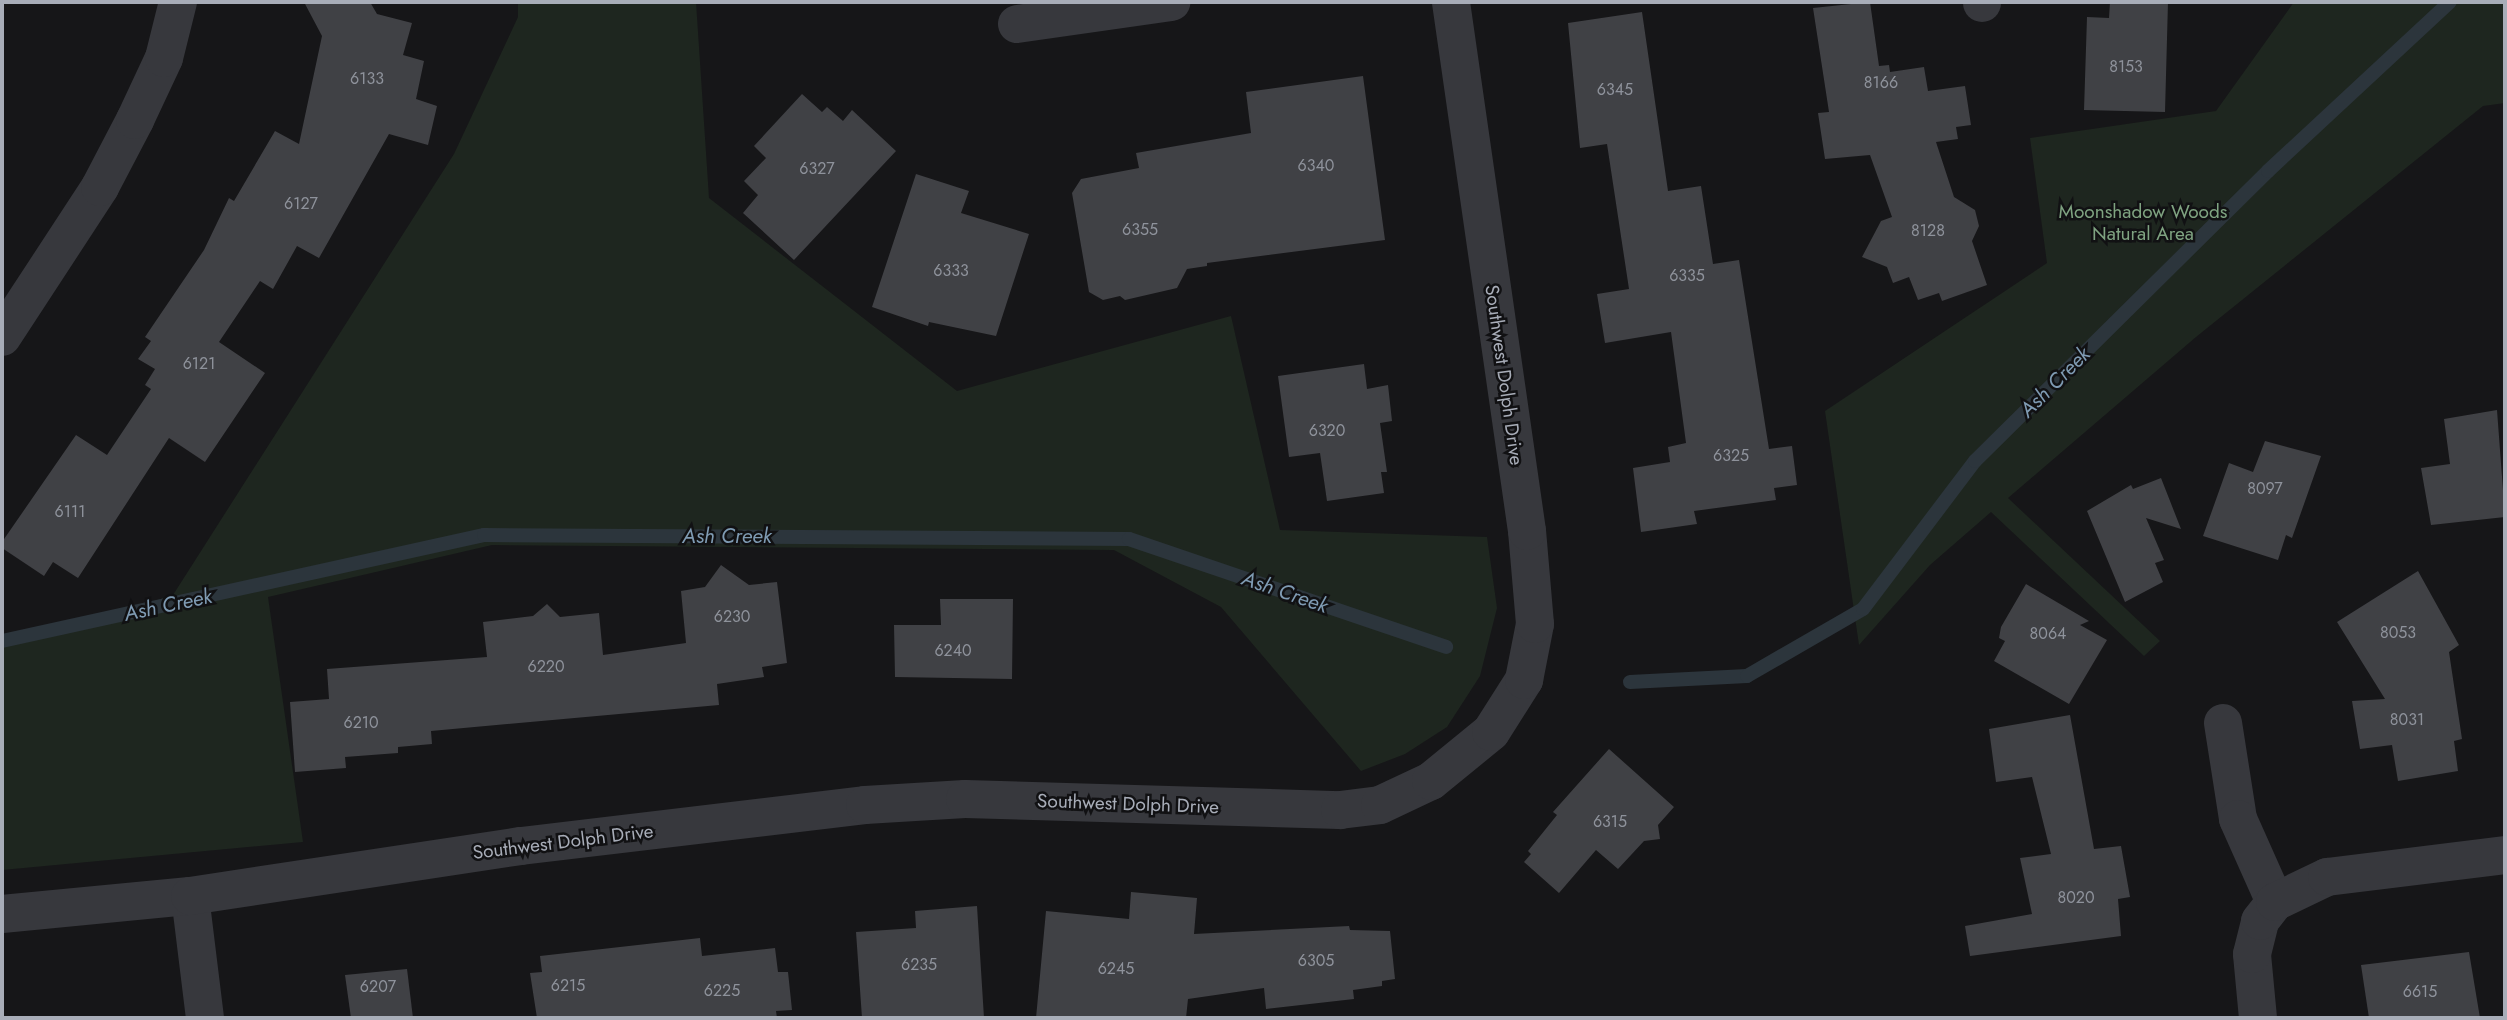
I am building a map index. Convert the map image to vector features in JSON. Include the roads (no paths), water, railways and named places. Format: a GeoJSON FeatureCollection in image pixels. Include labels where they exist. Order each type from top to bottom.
{"type":"FeatureCollection","features":[{"type":"Feature","properties":{"kind":"street"},"geometry":{"type":"LineString","coordinates":[[2,337],[100,187],[124,143],[164,58],[178,2]]}},
{"type":"Feature","properties":{"kind":"street"},"geometry":{"type":"LineString","coordinates":[[1017,24],[1171,2]]}},
{"type":"Feature","properties":{"kind":"street","name":"Southwest Dolph Drive"},"geometry":{"type":"LineString","coordinates":[[2,914],[190,895],[521,846],[865,805],[965,799],[1340,810],[1380,805],[1431,781],[1491,732],[1524,680],[1535,624],[1527,531],[1451,2]]}},
{"type":"Feature","properties":{"kind":"street"},"geometry":{"type":"LineString","coordinates":[[2223,723],[2238,819],[2275,902]]}},
{"type":"Feature","properties":{"kind":"street"},"geometry":{"type":"LineString","coordinates":[[2258,1018],[2252,954],[2260,921],[2275,902],[2327,877],[2505,855]]}},
{"type":"Feature","properties":{"kind":"street"},"geometry":{"type":"LineString","coordinates":[[190,895],[205,1018]]}},
{"type":"Feature","properties":{"kind":"waterway","name":"Ash Creek"},"geometry":{"type":"LineString","coordinates":[[1630,682],[1747,676],[1863,609],[1975,461],[2268,171],[2450,2]]}},
{"type":"Feature","properties":{"kind":"waterway","name":"Ash Creek"},"geometry":{"type":"LineString","coordinates":[[2,641],[484,535],[1129,539],[1446,647]]}},
{"type":"Feature","properties":{"kind":"park label","name":"Moonshadow Woods Natural Area"},"geometry":{"type":"Point","coordinates":[2143,223]}}]}
